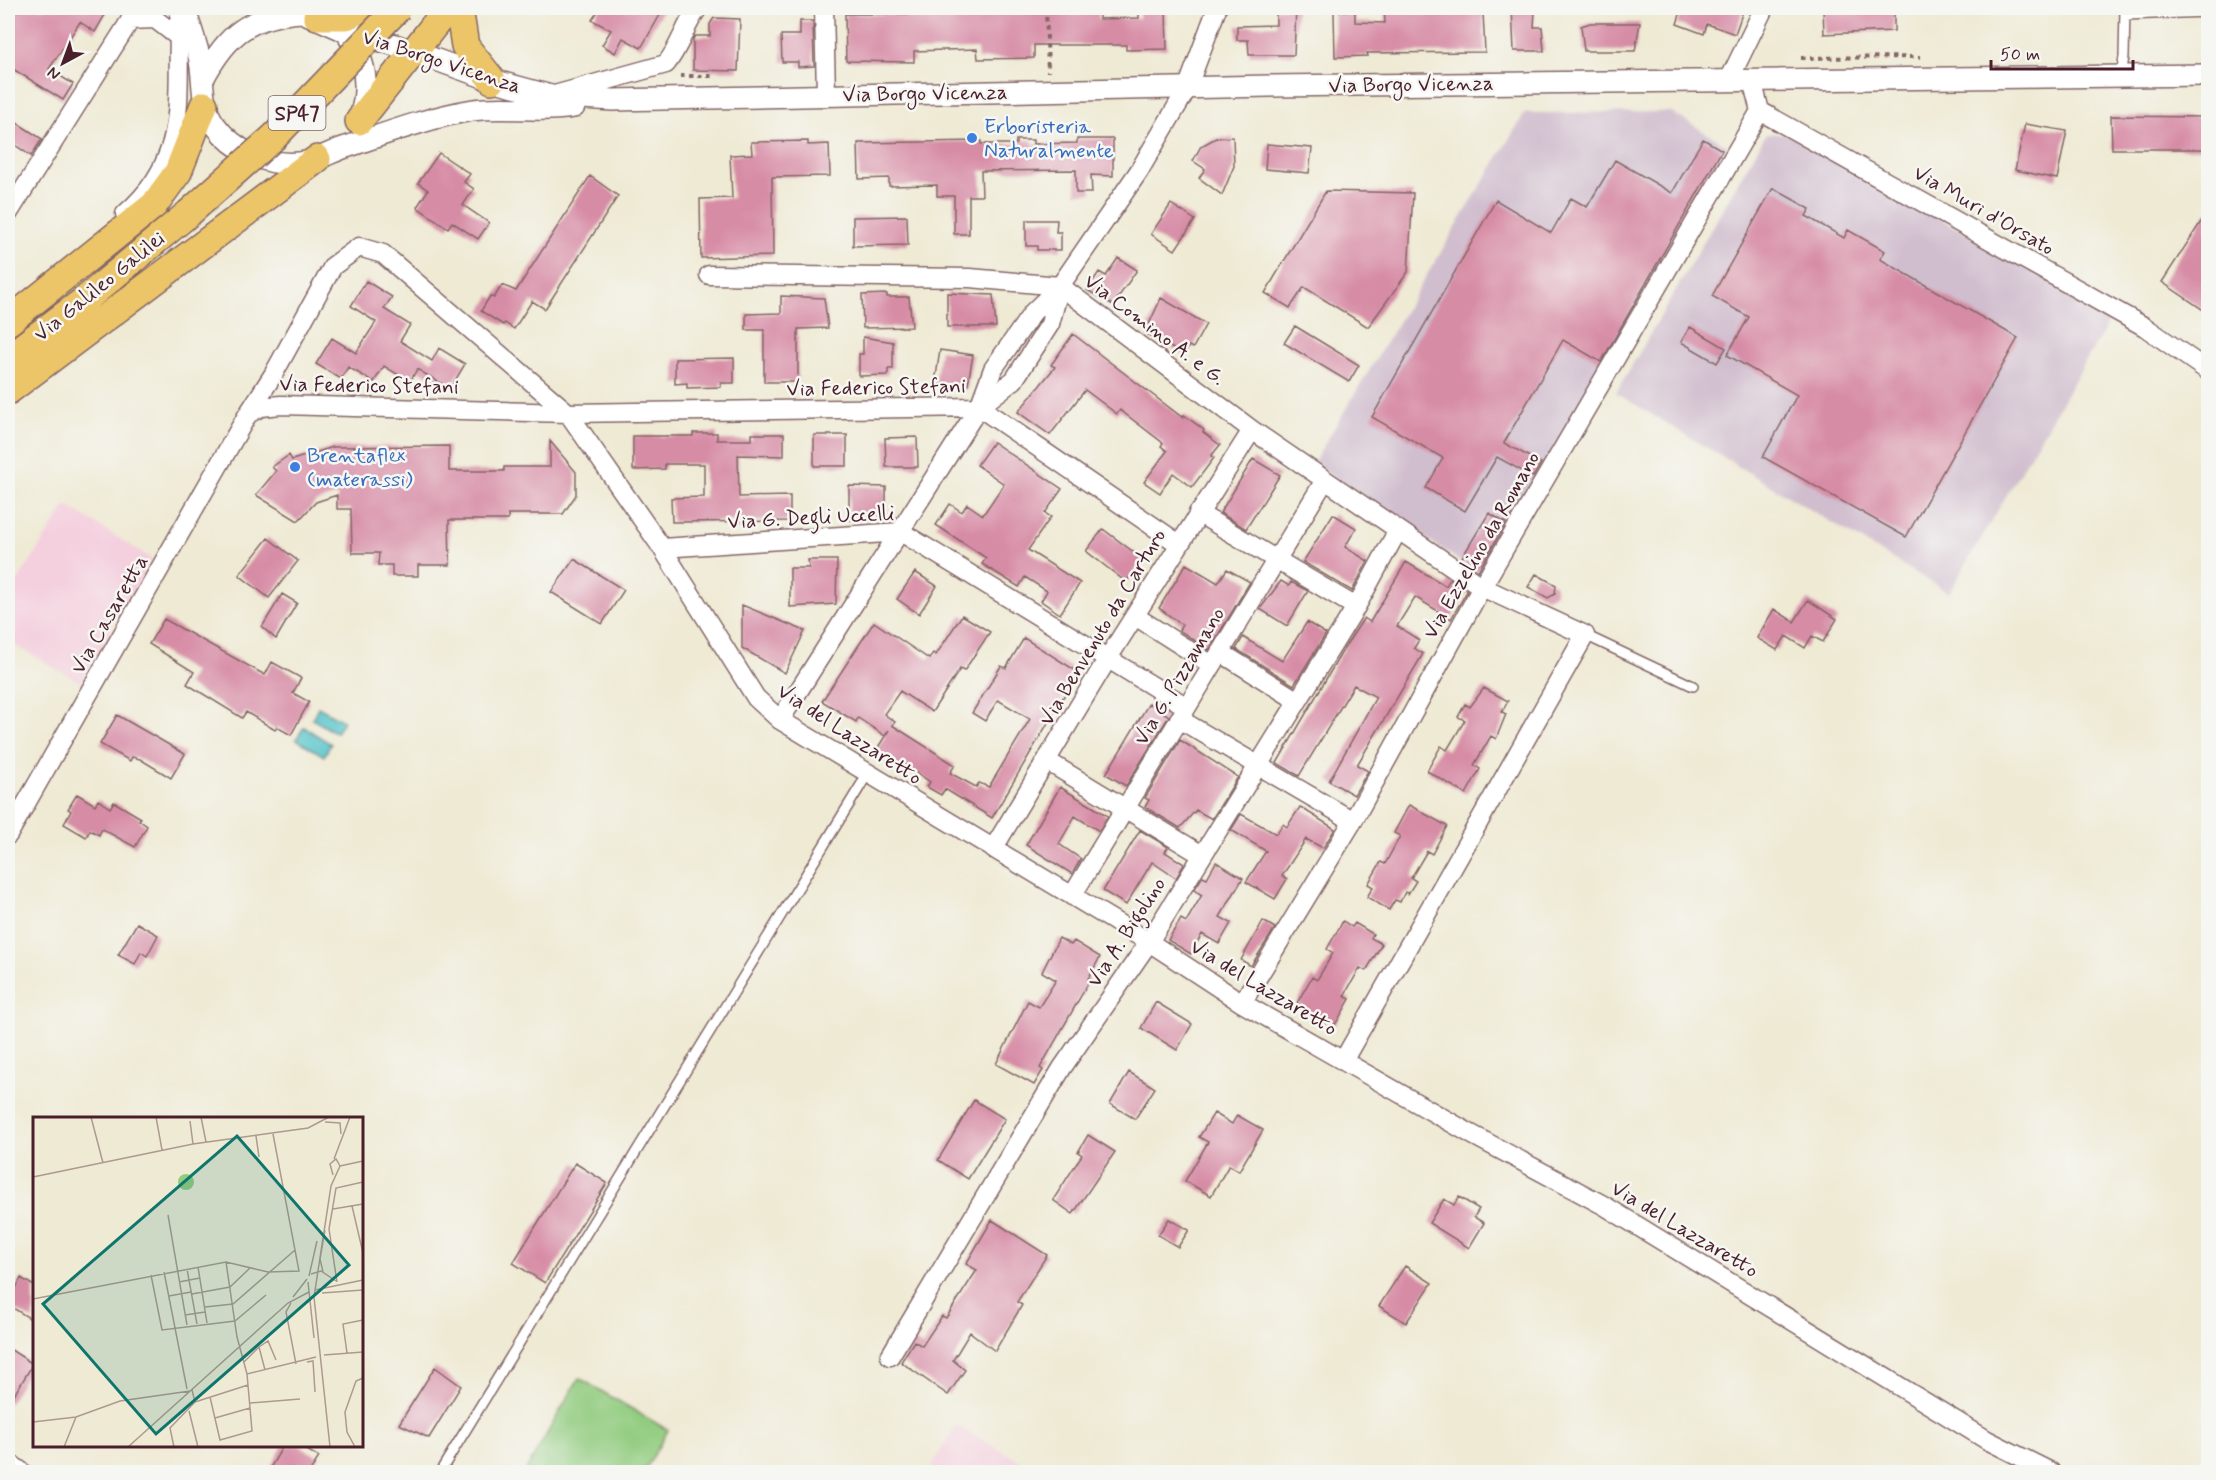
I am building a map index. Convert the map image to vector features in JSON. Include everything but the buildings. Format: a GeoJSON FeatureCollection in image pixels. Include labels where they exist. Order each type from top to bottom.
{"type":"FeatureCollection","features":[{"type":"Feature","properties":{"kind":"main road"},"geometry":{"type":"LineString","coordinates":[[304,12],[346,16],[363,8]]}},
{"type":"Feature","properties":{"kind":"main road","name":"Via Galileo Galilei"},"geometry":{"type":"LineString","coordinates":[[8,358],[82,302],[189,213],[275,136],[398,8]]}},
{"type":"Feature","properties":{"kind":"main road"},"geometry":{"type":"LineString","coordinates":[[358,121],[448,8]]}},
{"type":"Feature","properties":{"kind":"main road"},"geometry":{"type":"LineString","coordinates":[[459,8],[465,46],[492,80]]}},
{"type":"Feature","properties":{"kind":"main road"},"geometry":{"type":"LineString","coordinates":[[8,322],[70,270],[142,217],[168,188],[178,172],[203,92]]}},
{"type":"Feature","properties":{"kind":"main road"},"geometry":{"type":"LineString","coordinates":[[8,391],[324,156]]}},
{"type":"Feature","properties":{"kind":"street"},"geometry":{"type":"LineString","coordinates":[[70,270],[102,234],[136,205],[163,165],[175,137],[178,119],[177,36],[180,8]]}},
{"type":"Feature","properties":{"kind":"street","name":"Via Borgo Vicenza"},"geometry":{"type":"LineString","coordinates":[[184,8],[203,92],[214,124],[226,139],[247,153],[272,162],[299,163],[391,132],[475,110],[559,109],[613,100]]}},
{"type":"Feature","properties":{"kind":"street"},"geometry":{"type":"LineString","coordinates":[[551,96],[666,64],[676,52],[690,19],[698,8]]}},
{"type":"Feature","properties":{"kind":"street"},"geometry":{"type":"LineString","coordinates":[[824,8],[826,94]]}},
{"type":"Feature","properties":{"kind":"street"},"geometry":{"type":"LineString","coordinates":[[780,720],[979,407],[993,369],[1033,312],[1060,286],[1139,171],[1187,89],[1217,8]]}},
{"type":"Feature","properties":{"kind":"street"},"geometry":{"type":"LineString","coordinates":[[1729,80],[1742,59],[1764,8]]}},
{"type":"Feature","properties":{"kind":"street"},"geometry":{"type":"LineString","coordinates":[[203,92],[217,54],[235,35],[252,23],[274,14],[304,12]]}},
{"type":"Feature","properties":{"kind":"street","name":"Via Borgo Vicenza"},"geometry":{"type":"LineString","coordinates":[[304,12],[343,30],[492,80],[551,96],[613,100],[826,94],[2208,75]]}},
{"type":"Feature","properties":{"kind":"street"},"geometry":{"type":"LineString","coordinates":[[8,214],[134,14],[155,19],[177,36]]}},
{"type":"Feature","properties":{"kind":"street","name":"Via Borgo Vicenza"},"geometry":{"type":"LineString","coordinates":[[324,156],[358,121],[366,97],[365,73],[356,50],[343,30]]}},
{"type":"Feature","properties":{"kind":"street"},"geometry":{"type":"LineString","coordinates":[[1752,80],[1760,111]]}},
{"type":"Feature","properties":{"kind":"street","name":"Via Muri d'Orsato"},"geometry":{"type":"LineString","coordinates":[[1760,111],[2145,327],[2208,371]]}},
{"type":"Feature","properties":{"kind":"street","name":"Via Ezzelino da Romano"},"geometry":{"type":"LineString","coordinates":[[1242,1003],[1353,821],[1482,587],[1760,111]]}},
{"type":"Feature","properties":{"kind":"street","name":"Via Federico Stefani"},"geometry":{"type":"LineString","coordinates":[[248,414],[273,375],[333,266],[358,247],[383,254],[568,413]]}},
{"type":"Feature","properties":{"kind":"street","name":"Via Comino A. e G."},"geometry":{"type":"LineString","coordinates":[[709,275],[970,278],[1060,286],[1252,430],[1482,587],[1585,635]]}},
{"type":"Feature","properties":{"kind":"street","name":"Via Federico Stefani"},"geometry":{"type":"LineString","coordinates":[[248,414],[261,407],[281,405],[568,413],[979,407],[1179,544]]}},
{"type":"Feature","properties":{"kind":"street","name":"Via del Lazzaretto"},"geometry":{"type":"LineString","coordinates":[[568,413],[662,548],[756,698],[780,720],[867,775],[1149,942],[1242,1003],[1605,1206],[1987,1440],[2051,1473]]}},
{"type":"Feature","properties":{"kind":"street","name":"Via Casaretta"},"geometry":{"type":"LineString","coordinates":[[8,835],[248,414]]}},
{"type":"Feature","properties":{"kind":"street","name":"Via Benvenuto da Carturo"},"geometry":{"type":"LineString","coordinates":[[993,849],[1108,658],[1252,430]]}},
{"type":"Feature","properties":{"kind":"street","name":"Via G. Pizzamano"},"geometry":{"type":"LineString","coordinates":[[1072,896],[1325,480]]}},
{"type":"Feature","properties":{"kind":"street"},"geometry":{"type":"LineString","coordinates":[[1198,513],[1356,607]]}},
{"type":"Feature","properties":{"kind":"street","name":"Via A. Bigolino"},"geometry":{"type":"LineString","coordinates":[[890,1356],[1062,1068],[1149,942],[1356,607],[1398,530]]}},
{"type":"Feature","properties":{"kind":"street","name":"Via G. Degli Uccelli"},"geometry":{"type":"LineString","coordinates":[[662,548],[901,532],[1108,658],[1257,765],[1353,821]]}},
{"type":"Feature","properties":{"kind":"street"},"geometry":{"type":"LineString","coordinates":[[1134,616],[1298,701]]}},
{"type":"Feature","properties":{"kind":"street"},"geometry":{"type":"LineString","coordinates":[[1343,1061],[1585,635]]}},
{"type":"Feature","properties":{"kind":"street"},"geometry":{"type":"LineString","coordinates":[[1047,761],[1202,855]]}},
{"type":"Feature","properties":{"kind":"street"},"geometry":{"type":"LineString","coordinates":[[8,1462],[22,1473]]}},
{"type":"Feature","properties":{"kind":"lane"},"geometry":{"type":"LineString","coordinates":[[2121,76],[2124,57],[2125,11],[2208,12]]}},
{"type":"Feature","properties":{"kind":"lane"},"geometry":{"type":"LineString","coordinates":[[1585,635],[1693,686]]}},
{"type":"Feature","properties":{"kind":"lane"},"geometry":{"type":"LineString","coordinates":[[440,1473],[867,775]]}},
{"type":"Feature","properties":{"kind":"path"},"geometry":{"type":"LineString","coordinates":[[1046,8],[1050,91]]}},
{"type":"Feature","properties":{"kind":"shaded area"},"geometry":{"type":"Polygon","coordinates":[[[1671,112],[1728,146],[1482,576],[1313,463],[1525,113],[1671,112]]]}},
{"type":"Feature","properties":{"kind":"shaded area"},"geometry":{"type":"Polygon","coordinates":[[[1786,133],[2113,315],[1949,593],[1616,393],[1766,134],[1786,133]]]}},
{"type":"Feature","properties":{"kind":"shaded area"},"geometry":{"type":"Polygon","coordinates":[[[66,505],[152,559],[120,614],[116,614],[110,625],[111,630],[81,683],[8,641],[8,596],[66,505]]]}},
{"type":"Feature","properties":{"kind":"shaded area"},"geometry":{"type":"Polygon","coordinates":[[[956,1425],[1039,1472],[928,1472],[956,1425]]]}},
{"type":"Feature","properties":{"kind":"green space"},"geometry":{"type":"Polygon","coordinates":[[[579,1378],[668,1430],[644,1472],[525,1472],[579,1378]]]}},
{"type":"Feature","properties":{"kind":"water"},"geometry":{"type":"Polygon","coordinates":[[[318,707],[343,721],[336,733],[312,719],[318,707]]]}},
{"type":"Feature","properties":{"kind":"water"},"geometry":{"type":"Polygon","coordinates":[[[304,727],[331,744],[324,756],[296,739],[304,727]]]}},
{"type":"Feature","properties":{"kind":"place","name":"Erboristeria Naturalmente"},"geometry":{"type":"Point","coordinates":[972,138]}},
{"type":"Feature","properties":{"kind":"place","name":"Brentaflex (materassi)"},"geometry":{"type":"Point","coordinates":[295,467]}}]}
